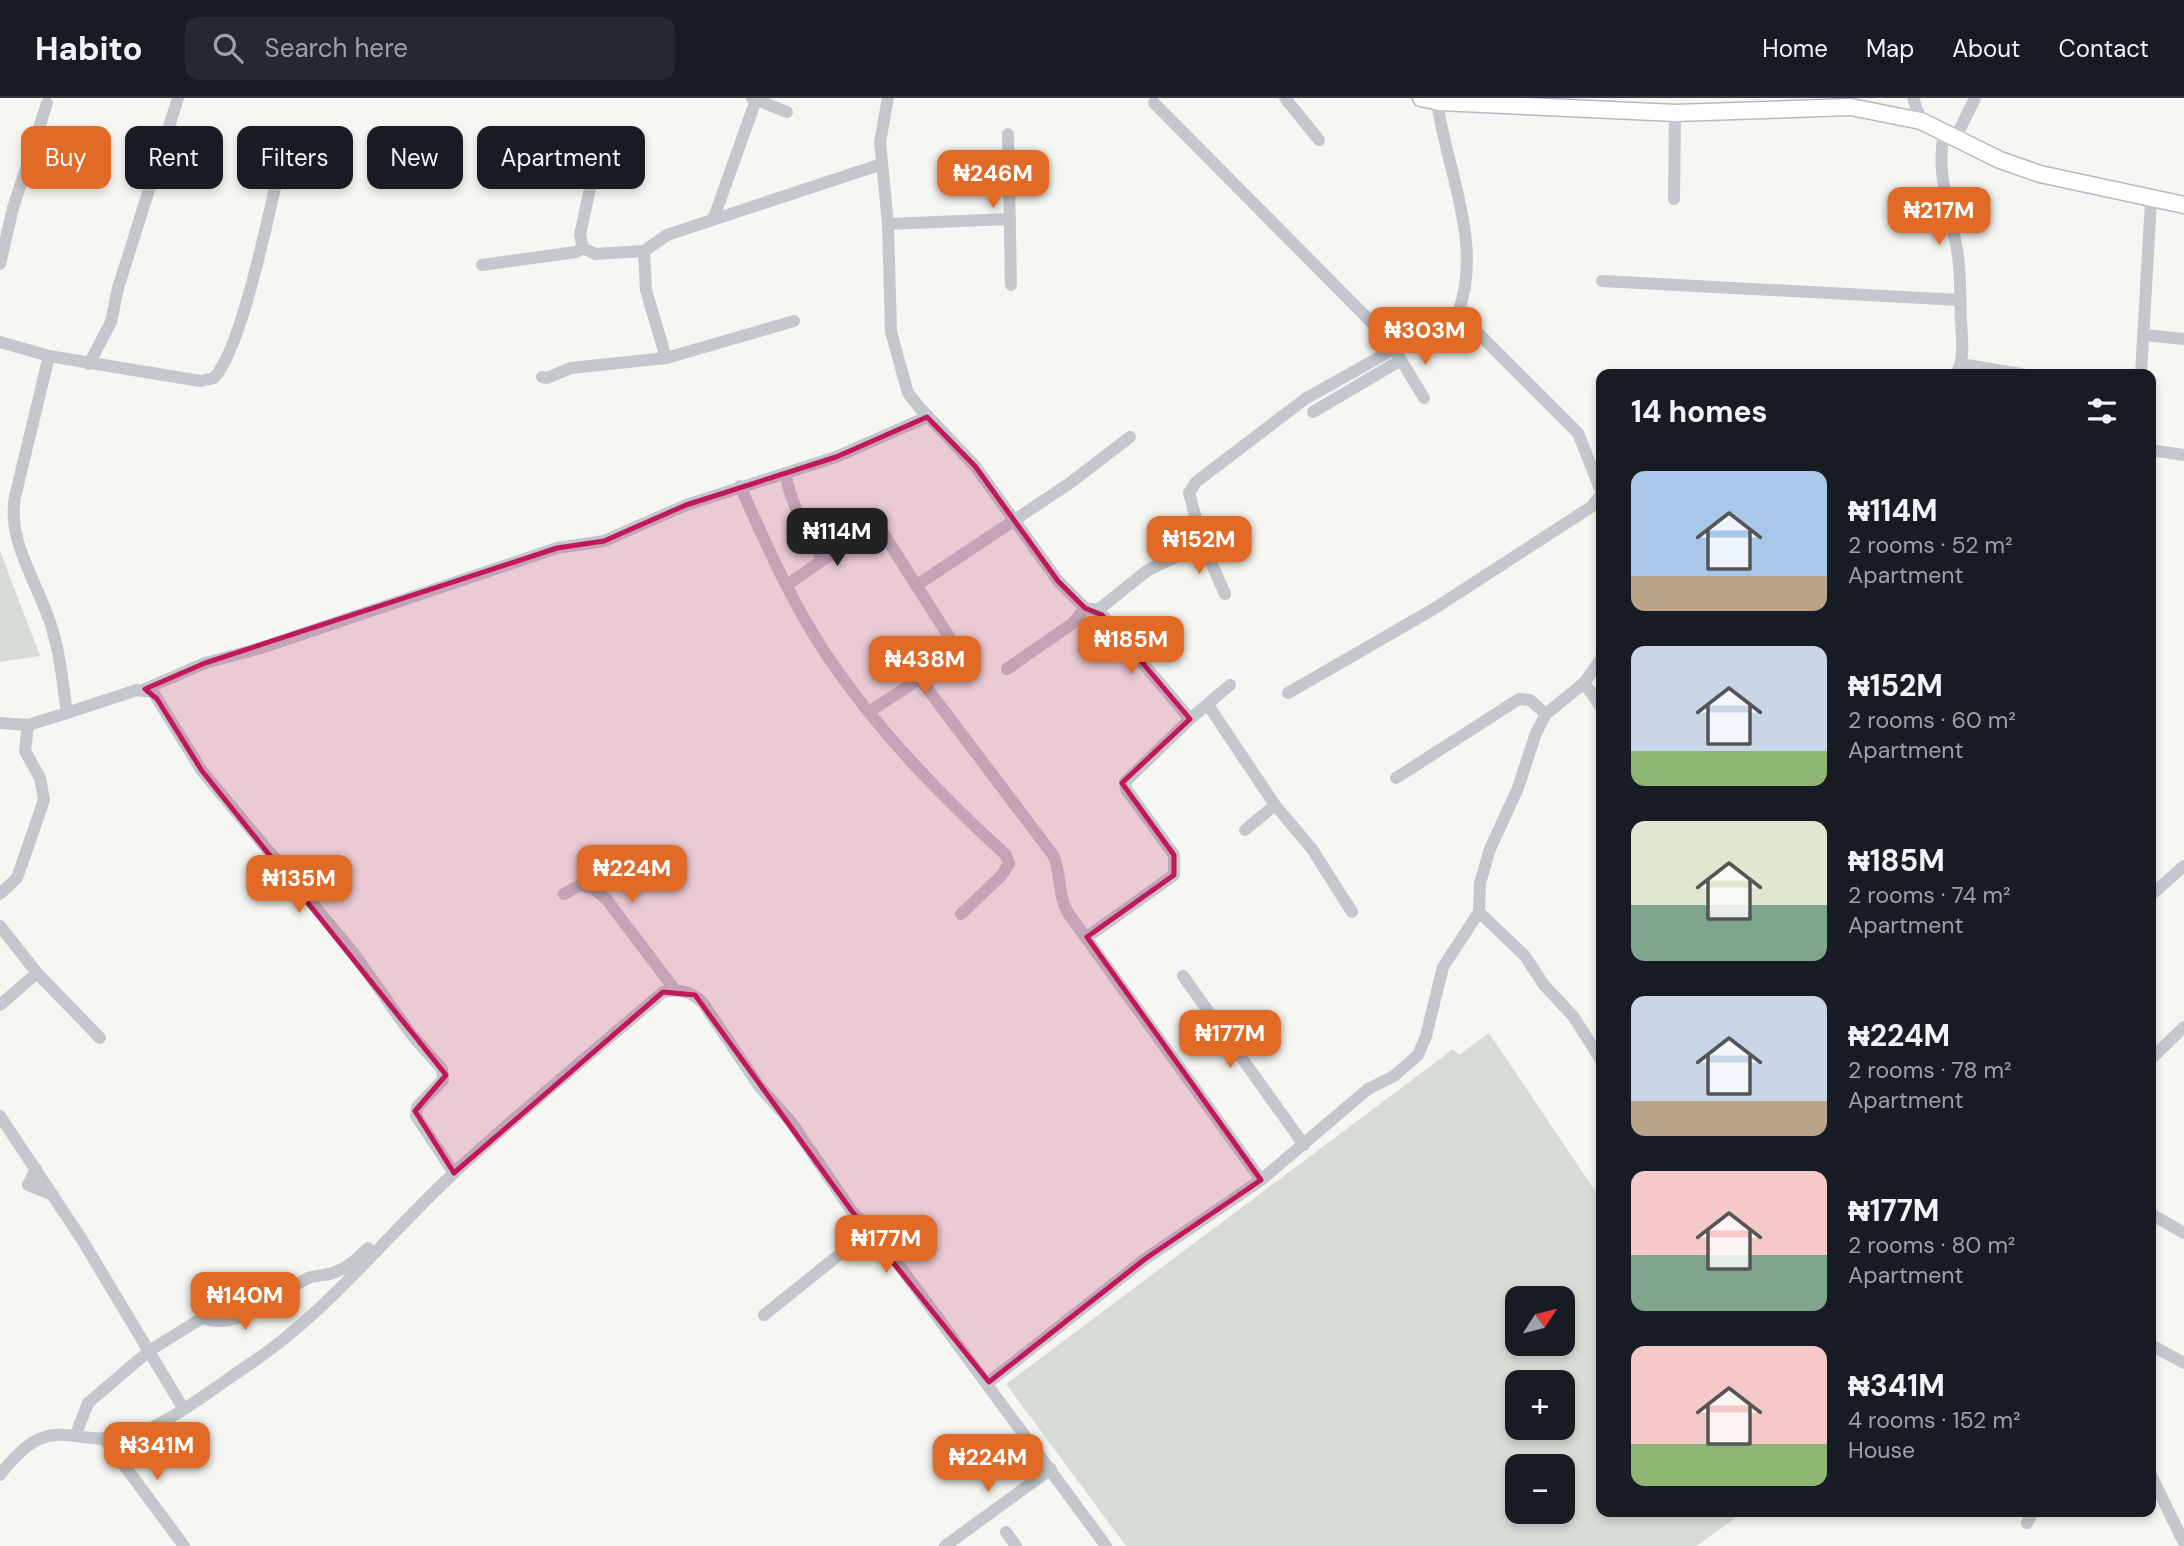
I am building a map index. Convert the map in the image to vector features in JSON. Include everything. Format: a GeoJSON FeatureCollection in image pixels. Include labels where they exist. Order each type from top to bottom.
{"type":"FeatureCollection","features":[{"type":"Feature","properties":{"kind":"street"},"geometry":{"type":"LineString","coordinates":[[89,364],[111,322],[118,288],[178,98]]}},
{"type":"Feature","properties":{"kind":"street"},"geometry":{"type":"LineString","coordinates":[[888,98],[880,142],[895,349],[908,393],[927,417],[975,466],[1058,582],[1092,609],[1190,719]]}},
{"type":"Feature","properties":{"kind":"street"},"geometry":{"type":"LineString","coordinates":[[1285,98],[1319,140]]}},
{"type":"Feature","properties":{"kind":"street"},"geometry":{"type":"LineString","coordinates":[[1913,98],[1921,121]]}},
{"type":"Feature","properties":{"kind":"street"},"geometry":{"type":"LineString","coordinates":[[1959,369],[1958,259],[1943,180],[1941,154],[1949,136],[1975,98]]}},
{"type":"Feature","properties":{"kind":"street"},"geometry":{"type":"LineString","coordinates":[[713,219],[754,99],[787,112]]}},
{"type":"Feature","properties":{"kind":"street"},"geometry":{"type":"LineString","coordinates":[[1314,412],[1458,313],[1465,295],[1463,221],[1429,100],[1654,105],[1675,113],[1831,105],[1921,121],[1949,136],[2040,174],[2151,201],[2184,205]]}},
{"type":"Feature","properties":{"kind":"street"},"geometry":{"type":"LineString","coordinates":[[0,264],[13,208],[47,103]]}},
{"type":"Feature","properties":{"kind":"street"},"geometry":{"type":"LineString","coordinates":[[1154,103],[1399,354],[1424,398]]}},
{"type":"Feature","properties":{"kind":"street"},"geometry":{"type":"LineString","coordinates":[[1674,200],[1675,113]]}},
{"type":"Feature","properties":{"kind":"street"},"geometry":{"type":"LineString","coordinates":[[1009,134],[1011,285]]}},
{"type":"Feature","properties":{"kind":"street"},"geometry":{"type":"LineString","coordinates":[[583,248],[595,254],[644,251],[667,234],[883,164]]}},
{"type":"Feature","properties":{"kind":"street"},"geometry":{"type":"LineString","coordinates":[[0,342],[89,364],[200,381],[214,378],[219,372],[247,298],[274,189]]}},
{"type":"Feature","properties":{"kind":"street"},"geometry":{"type":"LineString","coordinates":[[583,248],[580,235],[587,189]]}},
{"type":"Feature","properties":{"kind":"street"},"geometry":{"type":"LineString","coordinates":[[2142,369],[2151,201]]}},
{"type":"Feature","properties":{"kind":"street"},"geometry":{"type":"LineString","coordinates":[[888,224],[1010,219]]}},
{"type":"Feature","properties":{"kind":"street"},"geometry":{"type":"LineString","coordinates":[[482,265],[576,252],[583,248]]}},
{"type":"Feature","properties":{"kind":"street"},"geometry":{"type":"LineString","coordinates":[[644,251],[646,290],[666,358]]}},
{"type":"Feature","properties":{"kind":"street"},"geometry":{"type":"LineString","coordinates":[[1602,281],[1960,300]]}},
{"type":"Feature","properties":{"kind":"street"},"geometry":{"type":"LineString","coordinates":[[1458,313],[1578,433],[1596,480]]}},
{"type":"Feature","properties":{"kind":"street"},"geometry":{"type":"LineString","coordinates":[[542,377],[547,378],[571,369],[666,358],[793,321]]}},
{"type":"Feature","properties":{"kind":"street"},"geometry":{"type":"LineString","coordinates":[[2145,335],[2184,339]]}},
{"type":"Feature","properties":{"kind":"street"},"geometry":{"type":"LineString","coordinates":[[1225,594],[1203,544],[1189,493],[1191,487],[1305,399],[1399,354]]}},
{"type":"Feature","properties":{"kind":"street"},"geometry":{"type":"LineString","coordinates":[[49,356],[15,497],[13,517],[19,543],[53,629],[67,713]]}},
{"type":"Feature","properties":{"kind":"street"},"geometry":{"type":"LineString","coordinates":[[0,723],[28,725],[145,689],[205,663],[261,648],[557,548],[604,541],[645,522],[740,486],[836,457],[927,417]]}},
{"type":"Feature","properties":{"kind":"street"},"geometry":{"type":"LineString","coordinates":[[916,585],[1014,520],[1130,437]]}},
{"type":"Feature","properties":{"kind":"street"},"geometry":{"type":"LineString","coordinates":[[2156,451],[2184,456]]}},
{"type":"Feature","properties":{"kind":"street"},"geometry":{"type":"LineString","coordinates":[[785,473],[791,499],[822,558]]}},
{"type":"Feature","properties":{"kind":"street"},"geometry":{"type":"LineString","coordinates":[[740,486],[787,585],[828,657],[869,712],[960,815],[1006,855],[1009,864],[1002,876],[961,914]]}},
{"type":"Feature","properties":{"kind":"street"},"geometry":{"type":"LineString","coordinates":[[1288,693],[1432,610],[1591,507],[1596,500]]}},
{"type":"Feature","properties":{"kind":"street"},"geometry":{"type":"LineString","coordinates":[[787,585],[867,529],[877,528],[883,533],[953,643],[948,660],[869,712]]}},
{"type":"Feature","properties":{"kind":"street"},"geometry":{"type":"LineString","coordinates":[[1007,669],[1148,570],[1203,544]]}},
{"type":"Feature","properties":{"kind":"street"},"geometry":{"type":"LineString","coordinates":[[989,1382],[1145,1259],[1261,1180],[1368,1088],[1394,1076],[1418,1055],[1426,1036],[1443,967],[1479,912],[1480,883],[1490,849],[1518,788],[1536,733],[1546,714],[1584,683],[1596,666]]}},
{"type":"Feature","properties":{"kind":"street"},"geometry":{"type":"LineString","coordinates":[[920,679],[1053,855],[1058,865],[1058,887],[1064,906],[1261,1180]]}},
{"type":"Feature","properties":{"kind":"street"},"geometry":{"type":"LineString","coordinates":[[1584,683],[1596,700]]}},
{"type":"Feature","properties":{"kind":"street"},"geometry":{"type":"LineString","coordinates":[[1087,937],[1174,875],[1174,855],[1126,789],[1125,782],[1190,719],[1230,685]]}},
{"type":"Feature","properties":{"kind":"street"},"geometry":{"type":"LineString","coordinates":[[145,689],[157,698],[202,771],[352,951],[411,1034],[442,1069],[443,1080],[439,1087],[415,1111],[454,1173]]}},
{"type":"Feature","properties":{"kind":"street"},"geometry":{"type":"LineString","coordinates":[[1396,778],[1519,699],[1531,700],[1546,714]]}},
{"type":"Feature","properties":{"kind":"street"},"geometry":{"type":"LineString","coordinates":[[1208,705],[1275,805],[1312,849],[1352,912]]}},
{"type":"Feature","properties":{"kind":"street"},"geometry":{"type":"LineString","coordinates":[[0,894],[17,878],[44,800],[40,778],[25,751],[28,725]]}},
{"type":"Feature","properties":{"kind":"street"},"geometry":{"type":"LineString","coordinates":[[1245,830],[1275,805]]}},
{"type":"Feature","properties":{"kind":"street"},"geometry":{"type":"LineString","coordinates":[[2156,891],[2184,866]]}},
{"type":"Feature","properties":{"kind":"street"},"geometry":{"type":"LineString","coordinates":[[564,894],[580,885],[593,888],[607,900],[675,990]]}},
{"type":"Feature","properties":{"kind":"street"},"geometry":{"type":"LineString","coordinates":[[1479,912],[1525,956],[1596,1040]]}},
{"type":"Feature","properties":{"kind":"street"},"geometry":{"type":"LineString","coordinates":[[0,926],[37,973],[100,1038]]}},
{"type":"Feature","properties":{"kind":"street"},"geometry":{"type":"LineString","coordinates":[[0,1005],[37,973]]}},
{"type":"Feature","properties":{"kind":"street"},"geometry":{"type":"LineString","coordinates":[[1183,976],[1304,1145]]}},
{"type":"Feature","properties":{"kind":"street"},"geometry":{"type":"LineString","coordinates":[[0,1475],[16,1454],[39,1438],[63,1433],[104,1438],[132,1435],[183,1408],[309,1322],[454,1173],[663,992],[675,990],[695,995],[703,1003],[759,1086],[790,1122],[851,1210],[888,1250],[989,1382],[1106,1546]]}},
{"type":"Feature","properties":{"kind":"street"},"geometry":{"type":"LineString","coordinates":[[2156,1054],[2184,1027]]}},
{"type":"Feature","properties":{"kind":"street"},"geometry":{"type":"LineString","coordinates":[[0,1116],[53,1195],[183,1408]]}},
{"type":"Feature","properties":{"kind":"street"},"geometry":{"type":"LineString","coordinates":[[2156,1217],[2184,1233]]}},
{"type":"Feature","properties":{"kind":"street"},"geometry":{"type":"LineString","coordinates":[[76,1434],[89,1403],[149,1351],[202,1318],[215,1323],[233,1318],[281,1297],[310,1277],[331,1274],[351,1265],[381,1237],[406,1221]]}},
{"type":"Feature","properties":{"kind":"street"},"geometry":{"type":"LineString","coordinates":[[764,1315],[870,1230]]}},
{"type":"Feature","properties":{"kind":"street"},"geometry":{"type":"LineString","coordinates":[[2156,1348],[2184,1363]]}},
{"type":"Feature","properties":{"kind":"street"},"geometry":{"type":"LineString","coordinates":[[104,1438],[184,1546]]}},
{"type":"Feature","properties":{"kind":"street"},"geometry":{"type":"LineString","coordinates":[[945,1546],[1051,1469]]}},
{"type":"Feature","properties":{"kind":"street"},"geometry":{"type":"LineString","coordinates":[[2156,1485],[2184,1543]]}},
{"type":"Feature","properties":{"kind":"street"},"geometry":{"type":"LineString","coordinates":[[1006,1532],[1016,1546]]}},
{"type":"Feature","properties":{"kind":"highlighted area"},"geometry":{"type":"Polygon","coordinates":[[[927,417],[975,466],[1058,581],[1085,608],[1102,615],[1190,719],[1122,783],[1174,855],[1174,875],[1087,937],[1261,1180],[1145,1259],[989,1382],[851,1210],[695,995],[663,992],[454,1173],[415,1111],[446,1075],[202,771],[157,699],[145,689],[205,663],[557,548],[604,541],[686,505],[836,457],[927,417]]]}},
{"type":"Feature","properties":{"kind":"shaded area"},"geometry":{"type":"Polygon","coordinates":[[[0,551],[40,656],[0,662],[0,551]]]}},
{"type":"Feature","properties":{"kind":"shaded area"},"geometry":{"type":"Polygon","coordinates":[[[1489,1033],[1596,1193],[1596,1517],[1736,1517],[1697,1546],[1126,1546],[1006,1384],[1453,1049],[1459,1055],[1489,1033]]]}}]}
